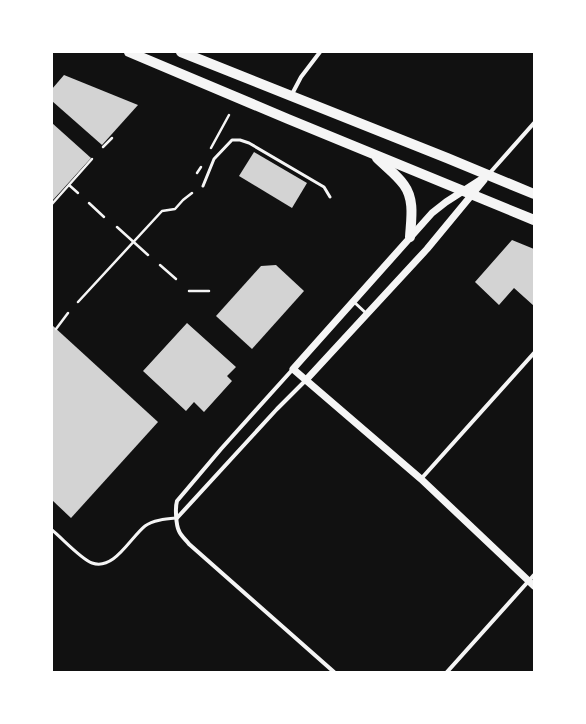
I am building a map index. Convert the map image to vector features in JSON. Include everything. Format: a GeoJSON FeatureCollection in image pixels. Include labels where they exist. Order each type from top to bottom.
{"type":"FeatureCollection","features":[{"type":"Feature","properties":{"kind":"main road"},"geometry":{"type":"LineString","coordinates":[[129,52],[534,220]]}},
{"type":"Feature","properties":{"kind":"main road"},"geometry":{"type":"LineString","coordinates":[[181,52],[534,194]]}},
{"type":"Feature","properties":{"kind":"main road"},"geometry":{"type":"LineString","coordinates":[[375,154],[399,179],[408,192],[412,215],[410,237]]}},
{"type":"Feature","properties":{"kind":"street"},"geometry":{"type":"LineString","coordinates":[[291,96],[301,77],[320,52]]}},
{"type":"Feature","properties":{"kind":"street"},"geometry":{"type":"LineString","coordinates":[[334,672],[189,544],[179,533],[176,506],[177,501],[221,449],[432,213],[467,193],[488,175],[534,122]]}},
{"type":"Feature","properties":{"kind":"street"},"geometry":{"type":"LineString","coordinates":[[177,518],[431,243],[467,193]]}},
{"type":"Feature","properties":{"kind":"street"},"geometry":{"type":"LineString","coordinates":[[421,479],[534,353]]}},
{"type":"Feature","properties":{"kind":"street"},"geometry":{"type":"LineString","coordinates":[[293,368],[421,479],[531,584]]}},
{"type":"Feature","properties":{"kind":"street"},"geometry":{"type":"LineString","coordinates":[[446,672],[531,584],[534,575]]}},
{"type":"Feature","properties":{"kind":"lane"},"geometry":{"type":"LineString","coordinates":[[203,186],[214,159],[232,140],[240,140],[249,143],[324,187],[330,197]]}},
{"type":"Feature","properties":{"kind":"lane"},"geometry":{"type":"LineString","coordinates":[[353,301],[367,314]]}},
{"type":"Feature","properties":{"kind":"lane"},"geometry":{"type":"LineString","coordinates":[[52,530],[85,559],[92,563],[102,564],[111,561],[145,526],[154,522],[177,518]]}},
{"type":"Feature","properties":{"kind":"path"},"geometry":{"type":"LineString","coordinates":[[209,153],[220,134],[228,115]]}},
{"type":"Feature","properties":{"kind":"path"},"geometry":{"type":"LineString","coordinates":[[103,147],[112,138]]}},
{"type":"Feature","properties":{"kind":"path"},"geometry":{"type":"LineString","coordinates":[[52,204],[54,200],[92,160]]}},
{"type":"Feature","properties":{"kind":"path"},"geometry":{"type":"LineString","coordinates":[[197,173],[201,166]]}},
{"type":"Feature","properties":{"kind":"path"},"geometry":{"type":"LineString","coordinates":[[69,185],[78,193]]}},
{"type":"Feature","properties":{"kind":"path"},"geometry":{"type":"LineString","coordinates":[[78,302],[162,211],[175,209],[192,193]]}},
{"type":"Feature","properties":{"kind":"path"},"geometry":{"type":"LineString","coordinates":[[89,203],[104,217]]}},
{"type":"Feature","properties":{"kind":"path"},"geometry":{"type":"LineString","coordinates":[[117,228],[148,255]]}},
{"type":"Feature","properties":{"kind":"path"},"geometry":{"type":"LineString","coordinates":[[160,265],[176,279]]}},
{"type":"Feature","properties":{"kind":"path"},"geometry":{"type":"LineString","coordinates":[[189,291],[209,291]]}},
{"type":"Feature","properties":{"kind":"path"},"geometry":{"type":"LineString","coordinates":[[56,329],[68,313]]}},
{"type":"Feature","properties":{"kind":"building"},"geometry":{"type":"Polygon","coordinates":[[[64,75],[138,105],[102,145],[52,101],[52,89],[64,75]]]}},
{"type":"Feature","properties":{"kind":"building"},"geometry":{"type":"Polygon","coordinates":[[[52,123],[91,158],[52,201],[52,123]]]}},
{"type":"Feature","properties":{"kind":"building"},"geometry":{"type":"Polygon","coordinates":[[[254,152],[307,183],[292,208],[239,176],[254,152]]]}},
{"type":"Feature","properties":{"kind":"building"},"geometry":{"type":"Polygon","coordinates":[[[512,240],[534,249],[534,306],[514,288],[499,305],[475,282],[512,240]]]}},
{"type":"Feature","properties":{"kind":"building"},"geometry":{"type":"Polygon","coordinates":[[[276,265],[304,291],[252,349],[216,316],[261,266],[276,265]]]}},
{"type":"Feature","properties":{"kind":"building"},"geometry":{"type":"Polygon","coordinates":[[[187,323],[236,367],[227,376],[232,381],[204,412],[194,402],[186,411],[143,371],[187,323]]]}},
{"type":"Feature","properties":{"kind":"building"},"geometry":{"type":"Polygon","coordinates":[[[52,325],[158,422],[71,518],[52,500],[52,325]]]}}]}
